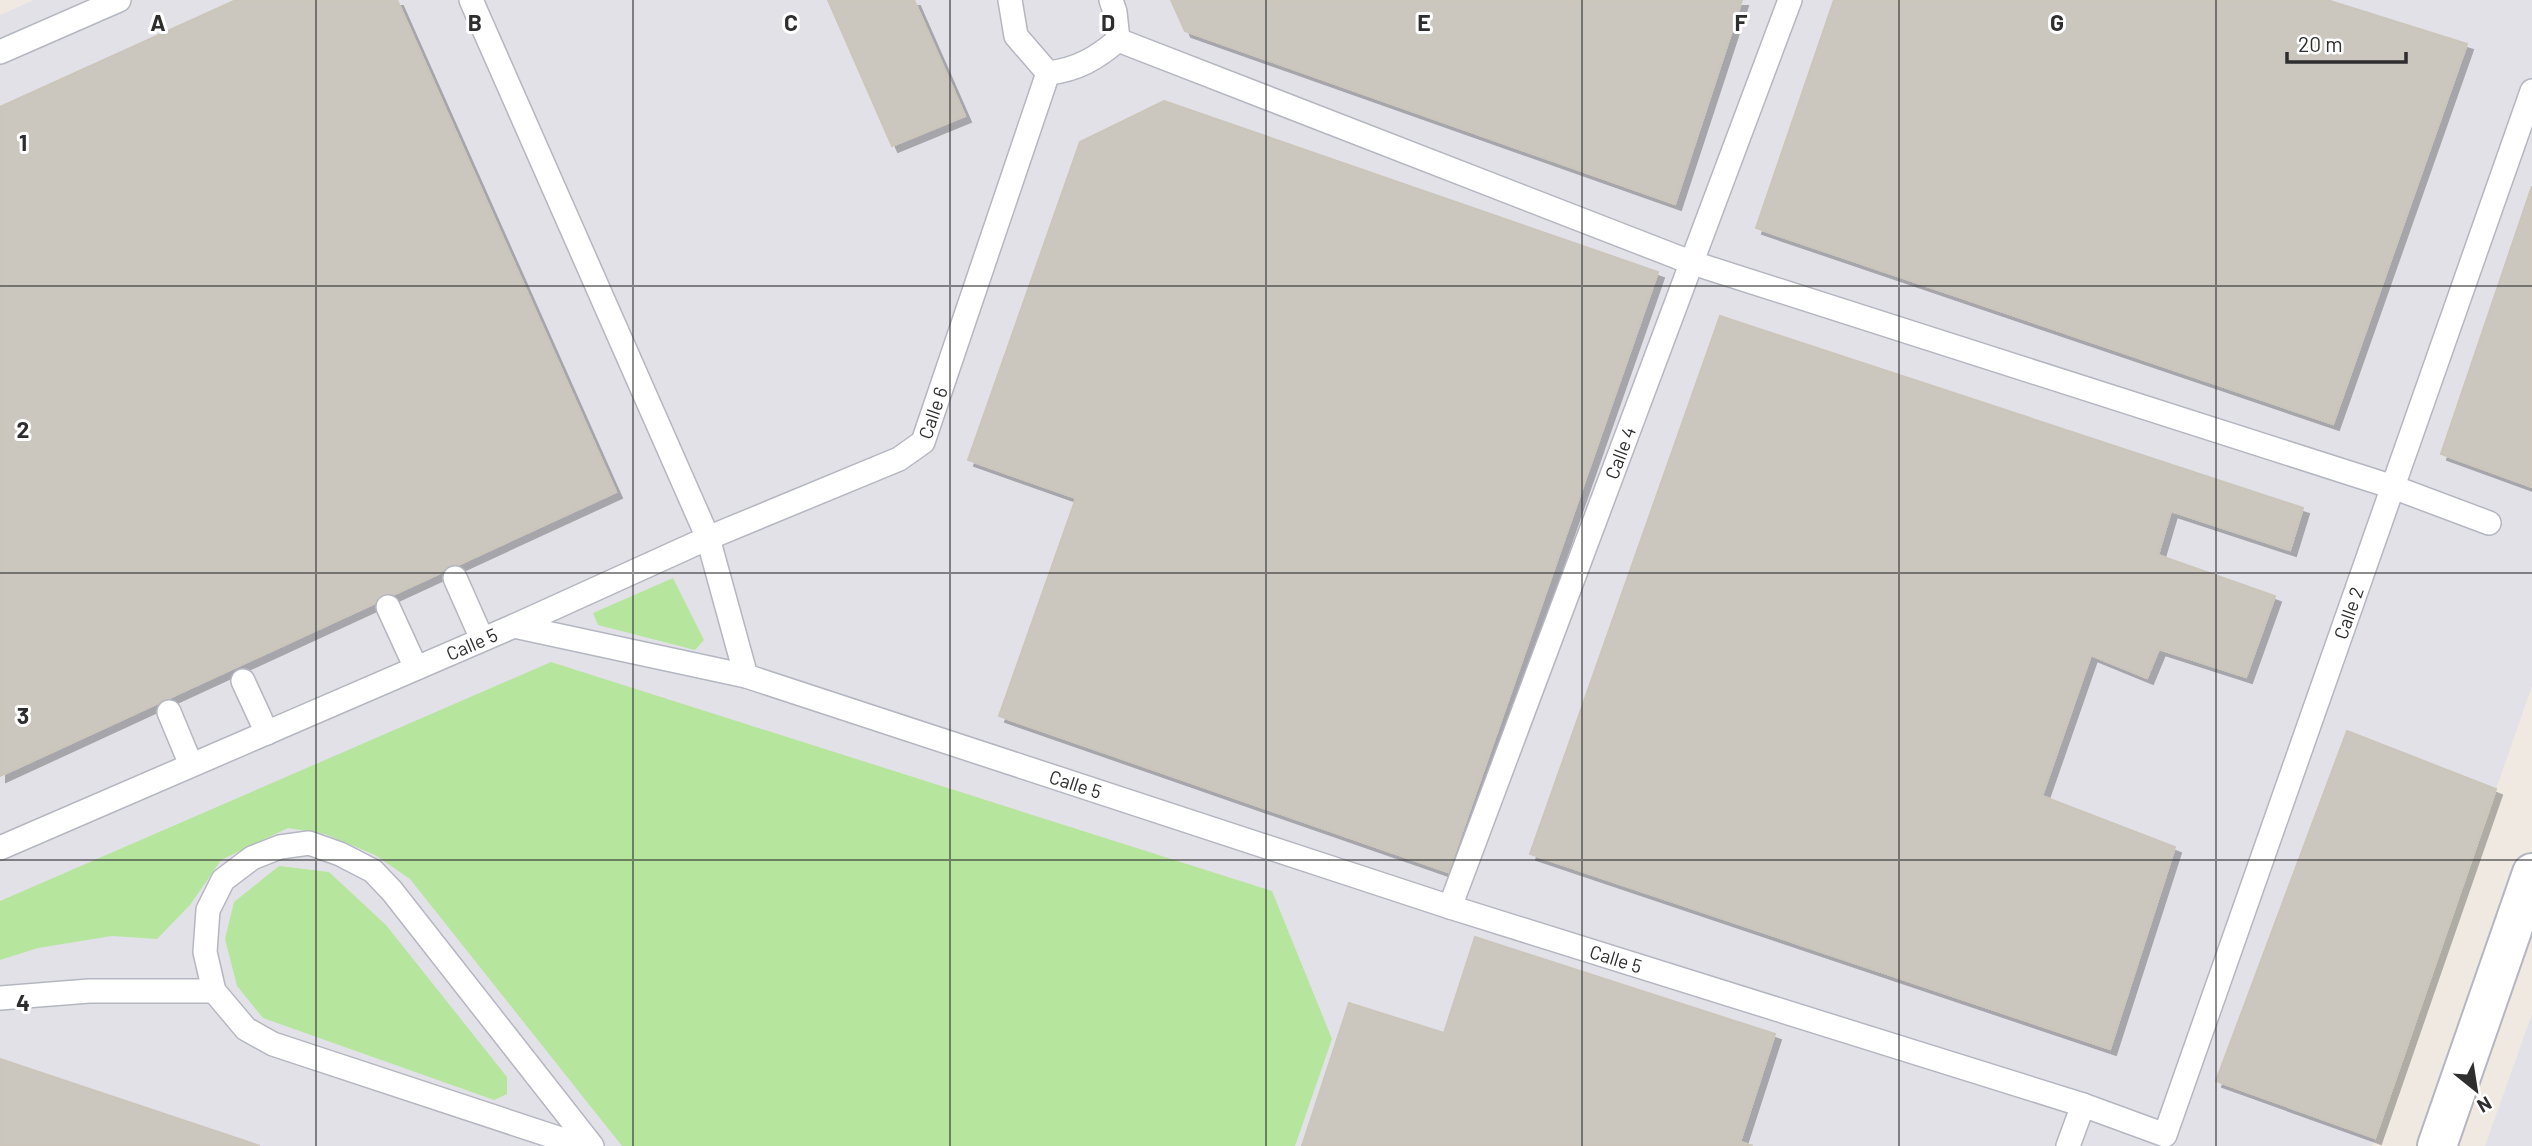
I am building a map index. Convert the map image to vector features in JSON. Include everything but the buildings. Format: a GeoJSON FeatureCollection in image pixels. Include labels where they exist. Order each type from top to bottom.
{"type":"FeatureCollection","features":[{"type":"Feature","properties":{"kind":"street"},"geometry":{"type":"LineString","coordinates":[[2437,1146],[2532,873]]}},
{"type":"Feature","properties":{"kind":"lane"},"geometry":{"type":"LineString","coordinates":[[0,52],[119,0]]}},
{"type":"Feature","properties":{"kind":"lane"},"geometry":{"type":"LineString","coordinates":[[471,0],[708,538],[746,676]]}},
{"type":"Feature","properties":{"kind":"lane"},"geometry":{"type":"LineString","coordinates":[[1010,0],[1016,36],[1048,73],[1067,71],[1097,58],[1118,40]]}},
{"type":"Feature","properties":{"kind":"lane"},"geometry":{"type":"LineString","coordinates":[[1111,0],[1118,40]]}},
{"type":"Feature","properties":{"kind":"lane","name":"Calle 4"},"geometry":{"type":"LineString","coordinates":[[1450,907],[1790,0]]}},
{"type":"Feature","properties":{"kind":"lane"},"geometry":{"type":"LineString","coordinates":[[1118,40],[1690,261],[2393,487],[2489,523]]}},
{"type":"Feature","properties":{"kind":"lane","name":"Calle 6"},"geometry":{"type":"LineString","coordinates":[[514,626],[708,538],[899,459],[923,442],[1048,73]]}},
{"type":"Feature","properties":{"kind":"lane","name":"Calle 2"},"geometry":{"type":"LineString","coordinates":[[2165,1135],[2532,90]]}},
{"type":"Feature","properties":{"kind":"lane"},"geometry":{"type":"LineString","coordinates":[[455,578],[482,639]]}},
{"type":"Feature","properties":{"kind":"lane"},"geometry":{"type":"LineString","coordinates":[[388,607],[416,667]]}},
{"type":"Feature","properties":{"kind":"lane","name":"Calle 5"},"geometry":{"type":"LineString","coordinates":[[0,848],[514,626],[746,676],[1450,907],[2083,1105],[2165,1135]]}},
{"type":"Feature","properties":{"kind":"lane"},"geometry":{"type":"LineString","coordinates":[[243,681],[267,733]]}},
{"type":"Feature","properties":{"kind":"lane"},"geometry":{"type":"LineString","coordinates":[[169,712],[191,765]]}},
{"type":"Feature","properties":{"kind":"lane"},"geometry":{"type":"LineString","coordinates":[[582,1146],[273,1044],[246,1029],[214,991],[205,952],[208,910],[223,880],[252,858],[280,847],[309,844],[340,854],[373,871],[392,891],[592,1146]]}},
{"type":"Feature","properties":{"kind":"lane"},"geometry":{"type":"LineString","coordinates":[[0,998],[89,991],[214,991]]}},
{"type":"Feature","properties":{"kind":"lane"},"geometry":{"type":"LineString","coordinates":[[2068,1146],[2083,1105]]}},
{"type":"Feature","properties":{"kind":"shaded area"},"geometry":{"type":"Polygon","coordinates":[[[34,0],[2532,0],[2532,686],[2372,1146],[243,1146],[0,1065],[0,15],[34,0]]]}},
{"type":"Feature","properties":{"kind":"shaded area"},"geometry":{"type":"Polygon","coordinates":[[[2532,1014],[2532,1146],[2485,1146],[2532,1014]]]}},
{"type":"Feature","properties":{"kind":"green space"},"geometry":{"type":"Polygon","coordinates":[[[673,578],[704,640],[695,650],[598,625],[593,613],[673,578]]]}},
{"type":"Feature","properties":{"kind":"green space"},"geometry":{"type":"Polygon","coordinates":[[[551,662],[1272,891],[1332,1039],[1295,1146],[622,1146],[410,879],[375,855],[325,834],[288,828],[221,860],[190,905],[157,939],[112,936],[38,948],[0,960],[0,901],[551,662]]]}},
{"type":"Feature","properties":{"kind":"green space"},"geometry":{"type":"Polygon","coordinates":[[[279,866],[329,872],[386,925],[507,1077],[507,1094],[494,1100],[263,1018],[237,986],[225,939],[234,902],[279,866]]]}}]}
